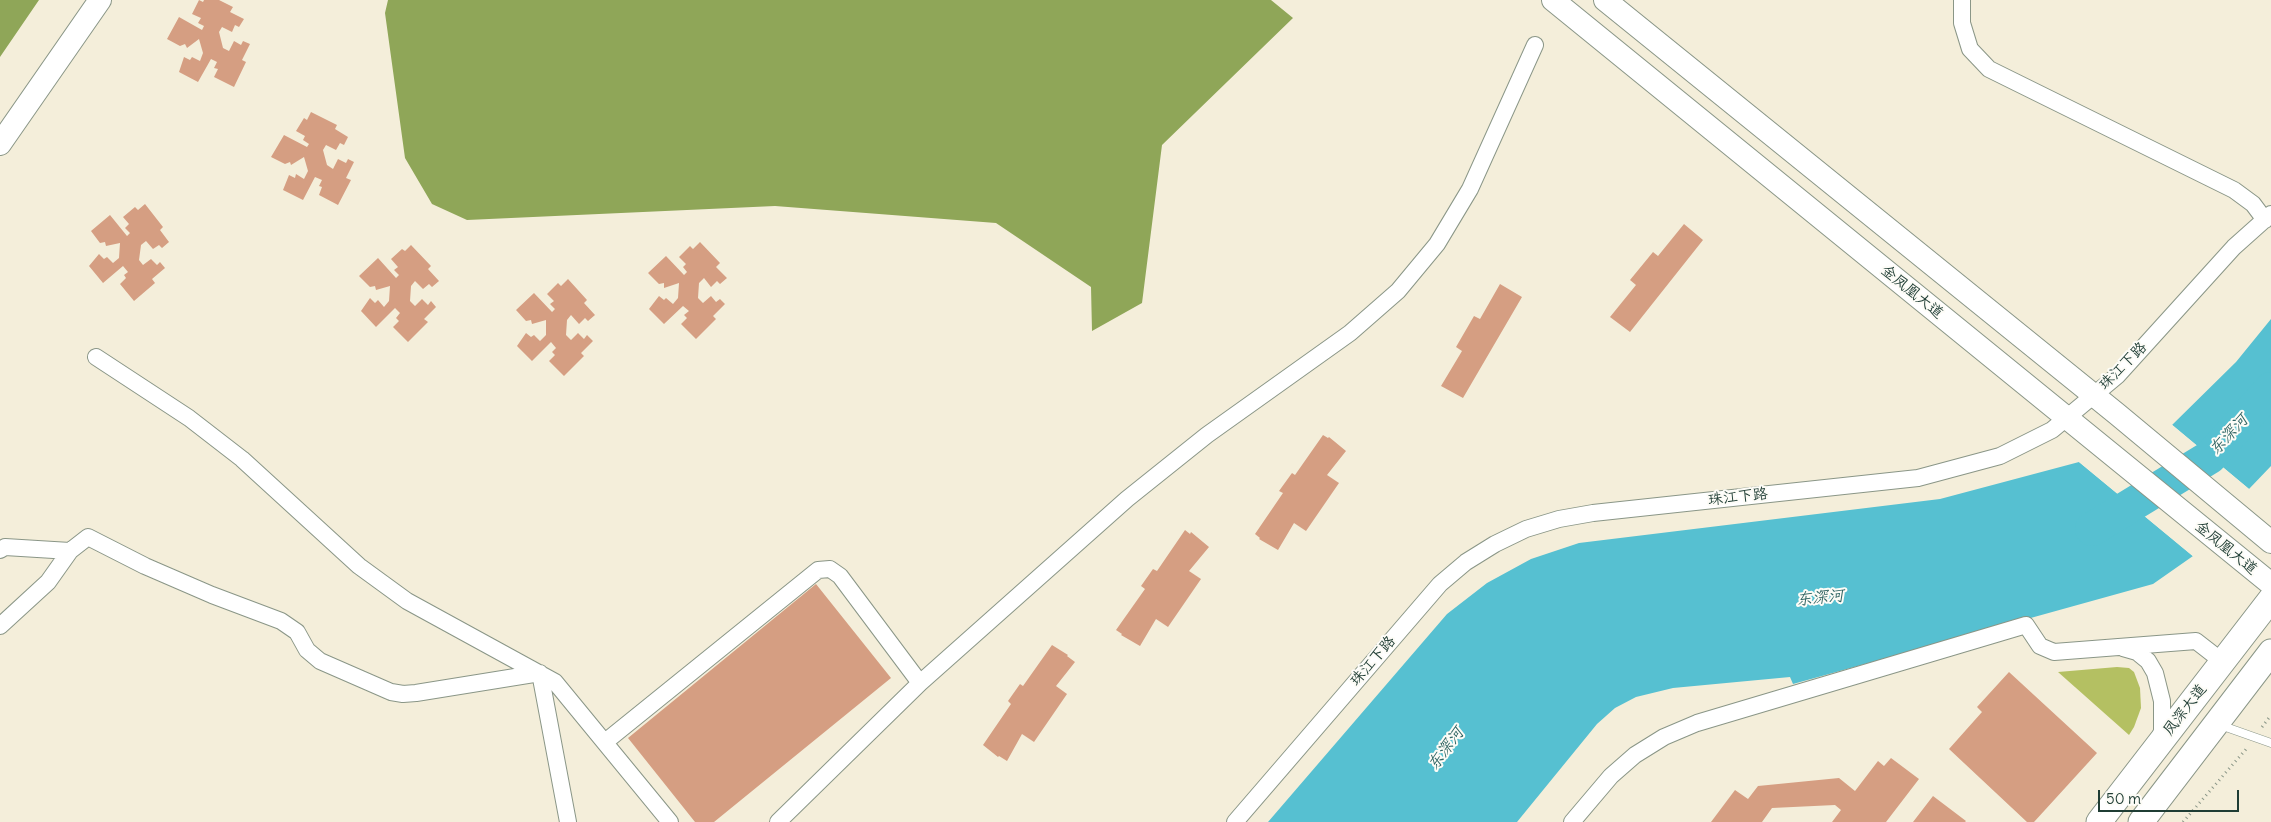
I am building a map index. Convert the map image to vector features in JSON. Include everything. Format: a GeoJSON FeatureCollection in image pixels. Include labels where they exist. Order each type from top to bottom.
{"type":"FeatureCollection","features":[{"type":"Feature","properties":{"kind":"main road","name":"凤深大道"},"geometry":{"type":"LineString","coordinates":[[2099,822],[2271,599]]}},
{"type":"Feature","properties":{"kind":"main road"},"geometry":{"type":"LineString","coordinates":[[2141,822],[2271,652]]}},
{"type":"Feature","properties":{"kind":"street"},"geometry":{"type":"LineString","coordinates":[[0,144],[100,0]]}},
{"type":"Feature","properties":{"kind":"street","name":"金凤凰大道"},"geometry":{"type":"LineString","coordinates":[[1553,0],[2271,584]]}},
{"type":"Feature","properties":{"kind":"street"},"geometry":{"type":"LineString","coordinates":[[1605,0],[2092,396],[2117,414],[2267,539]]}},
{"type":"Feature","properties":{"kind":"street"},"geometry":{"type":"LineString","coordinates":[[1962,0],[1962,22],[1970,49],[1989,69],[2234,190],[2268,217]]}},
{"type":"Feature","properties":{"kind":"street"},"geometry":{"type":"LineString","coordinates":[[778,822],[920,683],[1127,499],[1207,435],[1350,333],[1398,291],[1437,244],[1470,189],[1535,46]]}},
{"type":"Feature","properties":{"kind":"street","name":"珠江下路"},"geometry":{"type":"LineString","coordinates":[[1235,822],[1440,584],[1466,562],[1495,544],[1526,529],[1559,519],[1592,513],[1918,478],[2000,456],[2052,430],[2118,375],[2234,247],[2268,217]]}},
{"type":"Feature","properties":{"kind":"street"},"geometry":{"type":"LineString","coordinates":[[96,357],[189,418],[242,459],[359,566],[407,601],[555,682],[670,822]]}},
{"type":"Feature","properties":{"kind":"street"},"geometry":{"type":"LineString","coordinates":[[0,626],[48,582],[70,551],[88,537],[144,566],[212,596],[281,621],[297,632],[307,650],[320,661],[391,692],[403,694],[416,693],[540,673]]}},
{"type":"Feature","properties":{"kind":"street"},"geometry":{"type":"LineString","coordinates":[[0,550],[5,547],[70,551]]}},
{"type":"Feature","properties":{"kind":"street"},"geometry":{"type":"LineString","coordinates":[[605,742],[818,570],[830,569],[840,576],[920,683]]}},
{"type":"Feature","properties":{"kind":"street"},"geometry":{"type":"LineString","coordinates":[[1572,822],[1611,776],[1636,755],[1664,737],[1696,723],[2026,625],[2040,646],[2049,651],[2196,641],[2223,662]]}},
{"type":"Feature","properties":{"kind":"street"},"geometry":{"type":"LineString","coordinates":[[2121,647],[2137,652],[2148,661],[2155,673],[2162,702],[2160,743]]}},
{"type":"Feature","properties":{"kind":"street"},"geometry":{"type":"LineString","coordinates":[[540,673],[568,822]]}},
{"type":"Feature","properties":{"kind":"lane"},"geometry":{"type":"LineString","coordinates":[[2216,723],[2271,742]]}},
{"type":"Feature","properties":{"kind":"path"},"geometry":{"type":"LineString","coordinates":[[2183,822],[2255,737],[2271,715]]}},
{"type":"Feature","properties":{"kind":"green space"},"geometry":{"type":"Polygon","coordinates":[[[0,0],[39,0],[0,57],[0,0]]]}},
{"type":"Feature","properties":{"kind":"green space"},"geometry":{"type":"Polygon","coordinates":[[[388,0],[1271,0],[1293,18],[1162,145],[1142,303],[1092,331],[1091,287],[996,223],[775,206],[467,220],[432,204],[405,158],[385,13],[388,0]]]}},
{"type":"Feature","properties":{"kind":"green space"},"geometry":{"type":"Polygon","coordinates":[[[2117,667],[2129,668],[2134,672],[2140,688],[2141,708],[2129,735],[2058,672],[2117,667]]]}},
{"type":"Feature","properties":{"kind":"water"},"geometry":{"type":"Polygon","coordinates":[[[2271,319],[2271,466],[2249,489],[2172,425],[2236,362],[2271,319]]]}},
{"type":"Feature","properties":{"kind":"water"},"geometry":{"type":"Polygon","coordinates":[[[2079,462],[2193,556],[2153,584],[1793,684],[1790,677],[1673,688],[1636,697],[1615,708],[1597,724],[1517,822],[1268,822],[1447,614],[1487,583],[1531,559],[1579,543],[1940,499],[2079,462]]]}},
{"type":"Feature","properties":{"kind":"pier"},"geometry":{"type":"Polygon","coordinates":[[[2170,423],[2251,490],[2247,490],[2170,427],[2170,423]]]}},
{"type":"Feature","properties":{"kind":"pier"},"geometry":{"type":"Polygon","coordinates":[[[2081,460],[2195,554],[2195,558],[2079,462],[2081,460]]]}},
{"type":"Feature","properties":{"kind":"building"},"geometry":{"type":"Polygon","coordinates":[[[199,0],[203,2],[204,0],[219,0],[233,7],[230,12],[244,19],[239,27],[235,25],[232,32],[222,27],[219,32],[223,48],[229,51],[234,41],[241,45],[243,41],[250,44],[242,60],[246,62],[234,87],[214,77],[218,69],[214,68],[217,62],[211,59],[198,82],[179,72],[184,57],[190,60],[192,57],[200,61],[203,53],[199,39],[187,48],[185,44],[180,46],[167,39],[179,17],[202,30],[204,26],[198,23],[201,18],[192,14],[199,0]]]}},
{"type":"Feature","properties":{"kind":"building"},"geometry":{"type":"Polygon","coordinates":[[[311,112],[337,125],[335,129],[348,137],[344,145],[340,143],[336,150],[326,145],[323,150],[327,165],[333,169],[338,159],[346,163],[348,159],[354,162],[346,178],[351,180],[338,205],[319,195],[322,187],[319,186],[322,180],[315,177],[303,200],[283,190],[289,175],[295,178],[296,174],[304,179],[308,171],[304,157],[291,165],[290,162],[285,164],[271,157],[284,135],[307,147],[309,144],[303,140],[305,136],[296,131],[304,118],[307,120],[311,112]]]}},
{"type":"Feature","properties":{"kind":"building"},"geometry":{"type":"Polygon","coordinates":[[[145,204],[163,227],[160,230],[169,242],[162,248],[159,245],[153,249],[146,241],[141,245],[139,260],[143,265],[151,259],[157,265],[160,262],[165,268],[152,279],[155,283],[134,301],[120,284],[126,278],[124,275],[128,272],[123,266],[103,283],[89,266],[99,254],[104,259],[107,257],[113,263],[119,258],[120,243],[106,246],[105,242],[100,243],[91,231],[110,215],[127,236],[130,233],[125,228],[129,224],[123,217],[135,207],[138,210],[145,204]]]}},
{"type":"Feature","properties":{"kind":"building"},"geometry":{"type":"Polygon","coordinates":[[[1684,224],[1703,240],[1630,332],[1610,317],[1636,285],[1630,280],[1653,252],[1658,256],[1684,224]]]}},
{"type":"Feature","properties":{"kind":"building"},"geometry":{"type":"Polygon","coordinates":[[[700,242],[720,263],[716,267],[727,278],[720,284],[717,281],[711,287],[704,278],[699,283],[698,298],[703,303],[711,296],[716,302],[720,299],[725,304],[713,316],[716,319],[696,339],[681,324],[687,318],[684,315],[689,311],[683,306],[664,324],[649,309],[659,296],[664,300],[666,298],[673,304],[678,298],[679,283],[664,288],[664,283],[659,284],[648,273],[666,256],[684,275],[687,272],[683,267],[686,264],[679,257],[690,246],[693,249],[700,242]]]}},
{"type":"Feature","properties":{"kind":"building"},"geometry":{"type":"Polygon","coordinates":[[[411,245],[431,266],[428,269],[439,281],[432,287],[429,284],[423,289],[415,281],[411,286],[410,301],[415,306],[422,299],[428,305],[431,301],[436,307],[424,319],[428,322],[408,342],[393,327],[399,321],[396,318],[400,313],[395,308],[376,327],[361,311],[370,298],[375,303],[378,300],[384,307],[389,301],[390,286],[376,290],[375,286],[370,287],[359,276],[378,258],[396,278],[399,275],[394,270],[398,267],[391,259],[402,249],[405,251],[411,245]]]}},
{"type":"Feature","properties":{"kind":"building"},"geometry":{"type":"Polygon","coordinates":[[[568,279],[587,300],[584,303],[595,315],[588,321],[585,318],[579,324],[571,315],[567,320],[566,335],[571,340],[578,333],[584,339],[587,335],[593,341],[581,353],[584,356],[564,376],[549,361],[555,355],[552,352],[556,348],[551,342],[532,361],[517,346],[526,333],[531,337],[534,335],[540,341],[546,335],[546,320],[532,324],[531,320],[526,321],[516,310],[534,293],[552,312],[555,309],[550,304],[554,301],[547,294],[558,283],[561,286],[568,279]]]}},
{"type":"Feature","properties":{"kind":"building"},"geometry":{"type":"Polygon","coordinates":[[[1500,284],[1522,297],[1463,398],[1441,386],[1462,351],[1456,347],[1474,316],[1480,319],[1500,284]]]}},
{"type":"Feature","properties":{"kind":"building"},"geometry":{"type":"Polygon","coordinates":[[[1323,435],[1329,437],[1346,451],[1327,475],[1339,483],[1306,531],[1294,523],[1278,550],[1259,539],[1255,534],[1283,493],[1279,491],[1292,473],[1295,475],[1323,435]]]}},
{"type":"Feature","properties":{"kind":"building"},"geometry":{"type":"Polygon","coordinates":[[[1185,530],[1190,534],[1191,532],[1209,547],[1189,571],[1201,579],[1168,627],[1156,619],[1140,646],[1116,630],[1145,589],[1141,586],[1153,569],[1157,571],[1185,530]]]}},
{"type":"Feature","properties":{"kind":"building"},"geometry":{"type":"Polygon","coordinates":[[[816,584],[891,678],[714,822],[695,822],[628,738],[816,584]]]}},
{"type":"Feature","properties":{"kind":"building"},"geometry":{"type":"Polygon","coordinates":[[[1052,645],[1075,662],[1056,686],[1067,694],[1034,742],[1022,734],[1007,761],[998,757],[983,745],[1011,704],[1008,701],[1020,684],[1023,686],[1052,645]]]}},
{"type":"Feature","properties":{"kind":"building"},"geometry":{"type":"Polygon","coordinates":[[[2009,672],[2097,753],[2034,822],[2027,822],[1949,749],[1982,712],[1977,707],[2009,672]]]}},
{"type":"Feature","properties":{"kind":"building"},"geometry":{"type":"Polygon","coordinates":[[[1891,758],[1919,779],[1886,822],[1832,822],[1841,810],[1835,805],[1772,808],[1762,822],[1711,822],[1735,790],[1748,799],[1758,786],[1839,778],[1855,791],[1878,761],[1884,766],[1891,758]]]}},
{"type":"Feature","properties":{"kind":"building"},"geometry":{"type":"Polygon","coordinates":[[[1933,796],[1966,821],[1913,822],[1933,796]]]}},
{"type":"Feature","properties":{"kind":"waterway","name":"东深河"},"geometry":{"type":"LineString","coordinates":[[2092,529],[2210,457],[2271,389]]}}]}
